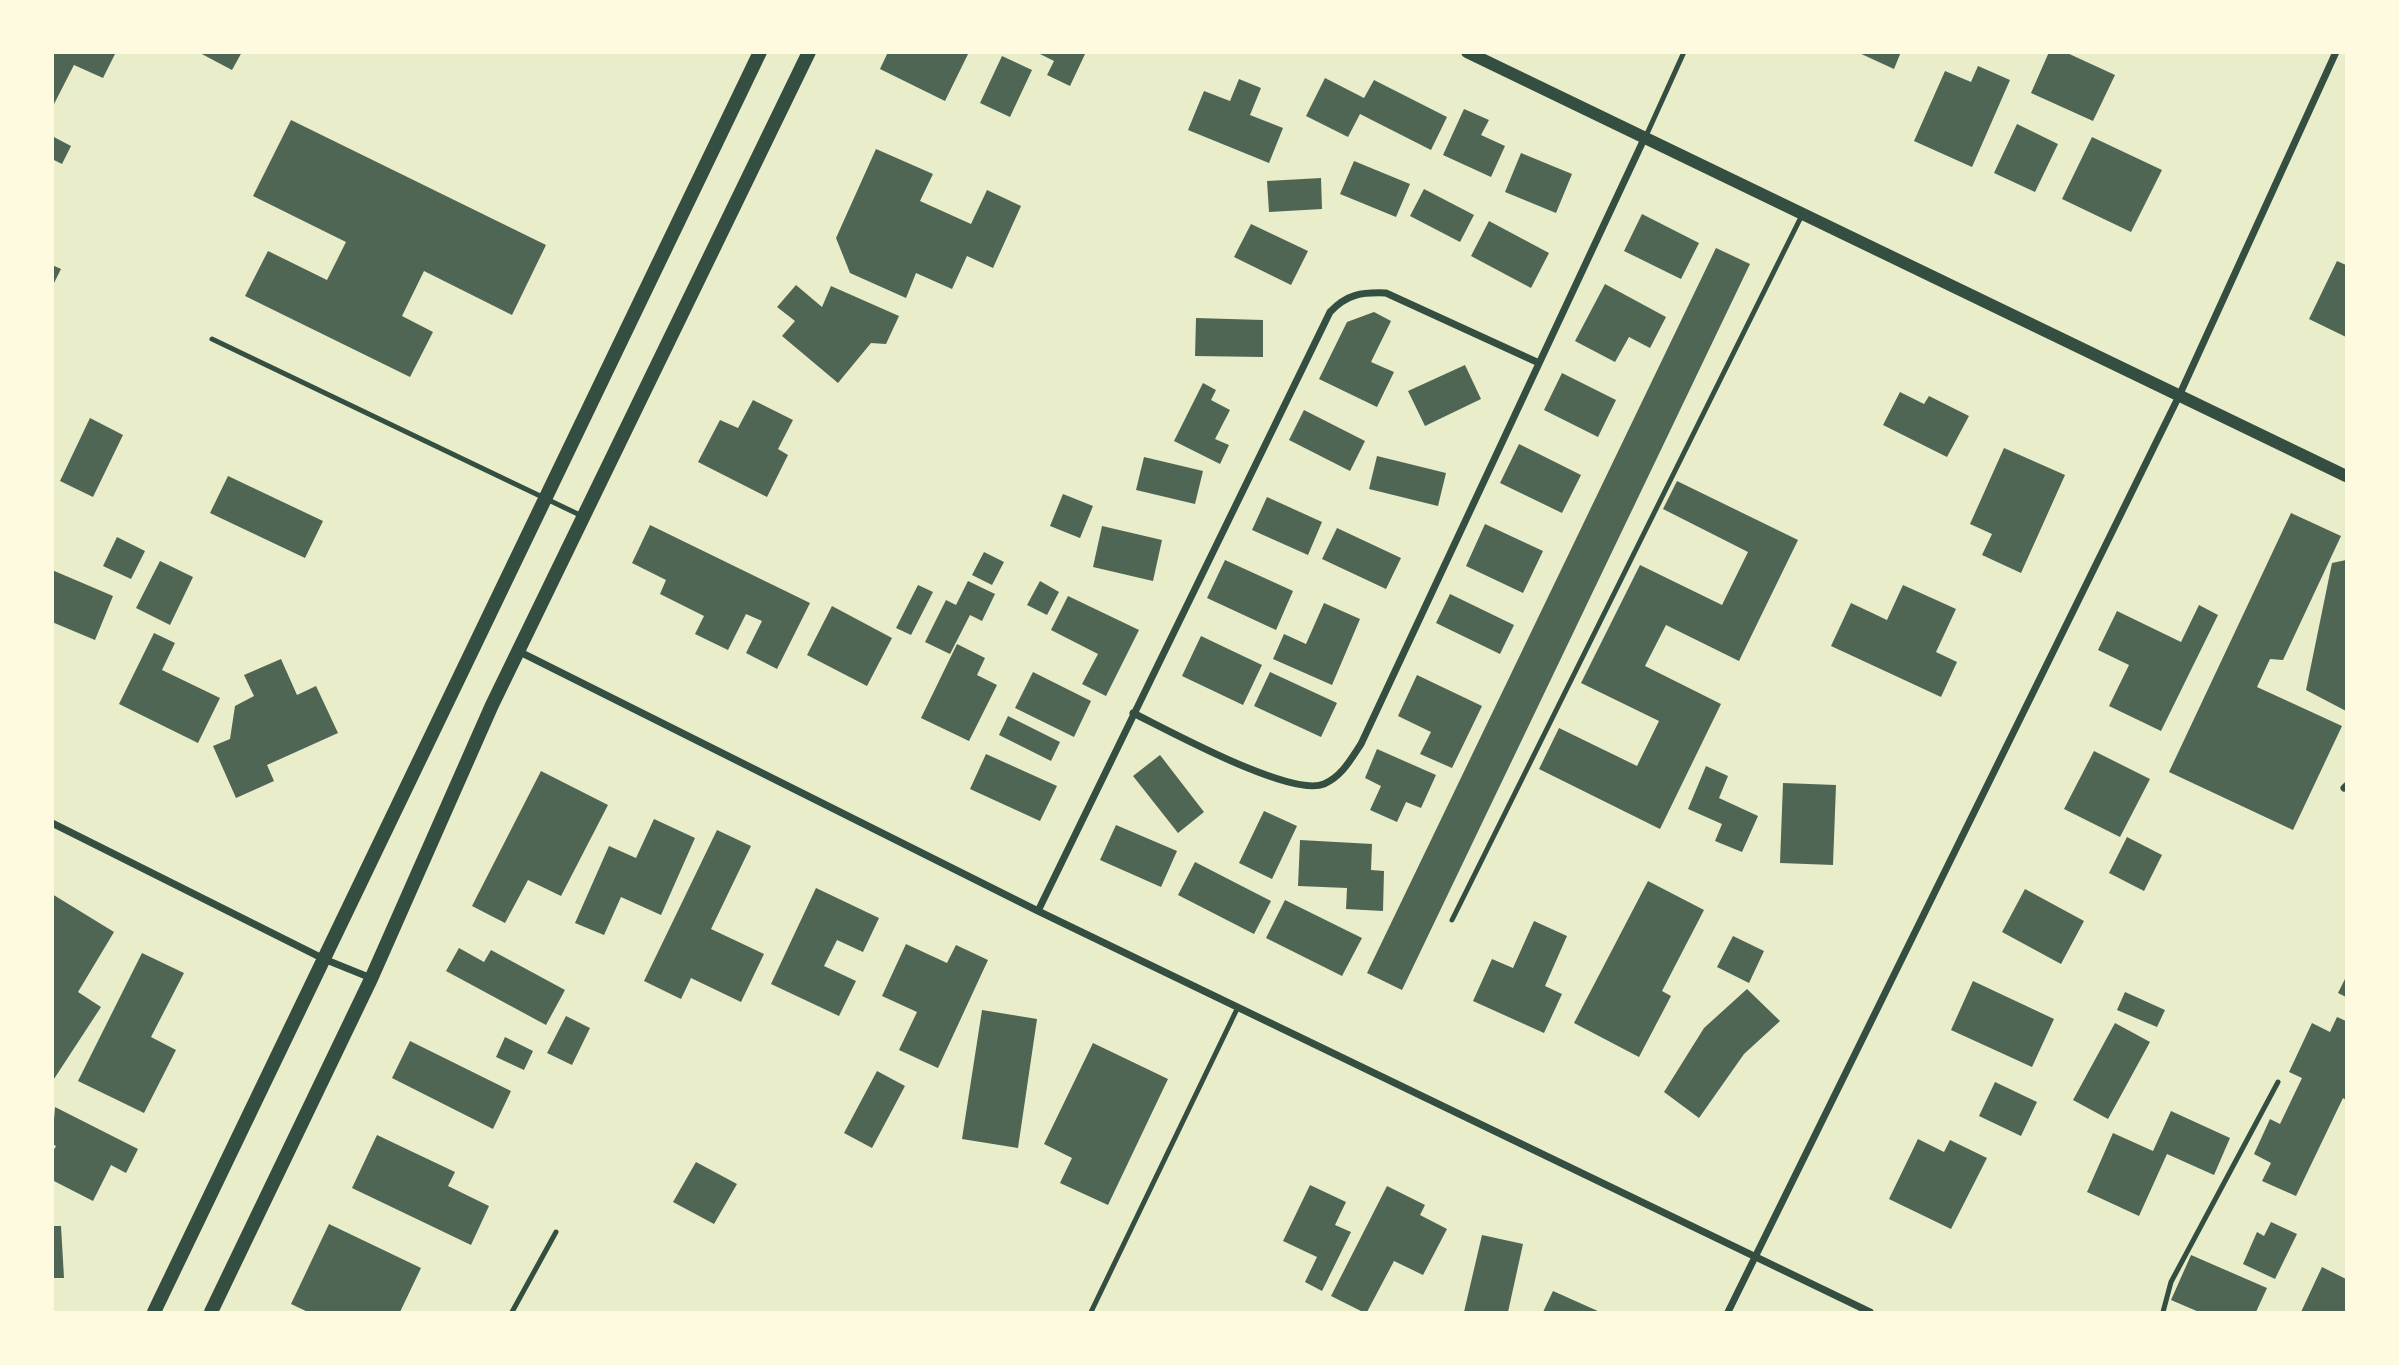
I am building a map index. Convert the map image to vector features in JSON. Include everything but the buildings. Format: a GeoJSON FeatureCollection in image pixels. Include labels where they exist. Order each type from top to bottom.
{"type":"FeatureCollection","features":[{"type":"Feature","properties":{"kind":"main road"},"geometry":{"type":"LineString","coordinates":[[153,1312],[760,52]]}},
{"type":"Feature","properties":{"kind":"main road"},"geometry":{"type":"LineString","coordinates":[[211,1312],[371,979],[492,705],[809,52]]}},
{"type":"Feature","properties":{"kind":"street"},"geometry":{"type":"LineString","coordinates":[[1467,52],[2347,476]]}},
{"type":"Feature","properties":{"kind":"street"},"geometry":{"type":"LineString","coordinates":[[1728,1312],[2179,396],[2336,52]]}},
{"type":"Feature","properties":{"kind":"street"},"geometry":{"type":"LineString","coordinates":[[1132,713],[1272,778],[1300,785],[1323,785],[1344,770],[1361,744],[1644,139]]}},
{"type":"Feature","properties":{"kind":"street"},"geometry":{"type":"LineString","coordinates":[[1038,911],[1132,713],[1330,312],[1344,298],[1365,292],[1386,293],[1539,363]]}},
{"type":"Feature","properties":{"kind":"street"},"geometry":{"type":"LineString","coordinates":[[520,652],[1038,911],[1870,1312]]}},
{"type":"Feature","properties":{"kind":"street"},"geometry":{"type":"LineString","coordinates":[[52,823],[324,959],[371,979]]}},
{"type":"Feature","properties":{"kind":"lane"},"geometry":{"type":"LineString","coordinates":[[1644,139],[1684,52]]}},
{"type":"Feature","properties":{"kind":"lane"},"geometry":{"type":"LineString","coordinates":[[1452,920],[1802,215]]}},
{"type":"Feature","properties":{"kind":"lane"},"geometry":{"type":"LineString","coordinates":[[212,339],[585,517]]}},
{"type":"Feature","properties":{"kind":"lane"},"geometry":{"type":"LineString","coordinates":[[1091,1312],[1238,1007]]}},
{"type":"Feature","properties":{"kind":"lane"},"geometry":{"type":"LineString","coordinates":[[2163,1312],[2171,1282],[2278,1082]]}},
{"type":"Feature","properties":{"kind":"lane"},"geometry":{"type":"LineString","coordinates":[[512,1312],[555,1232]]}}]}
